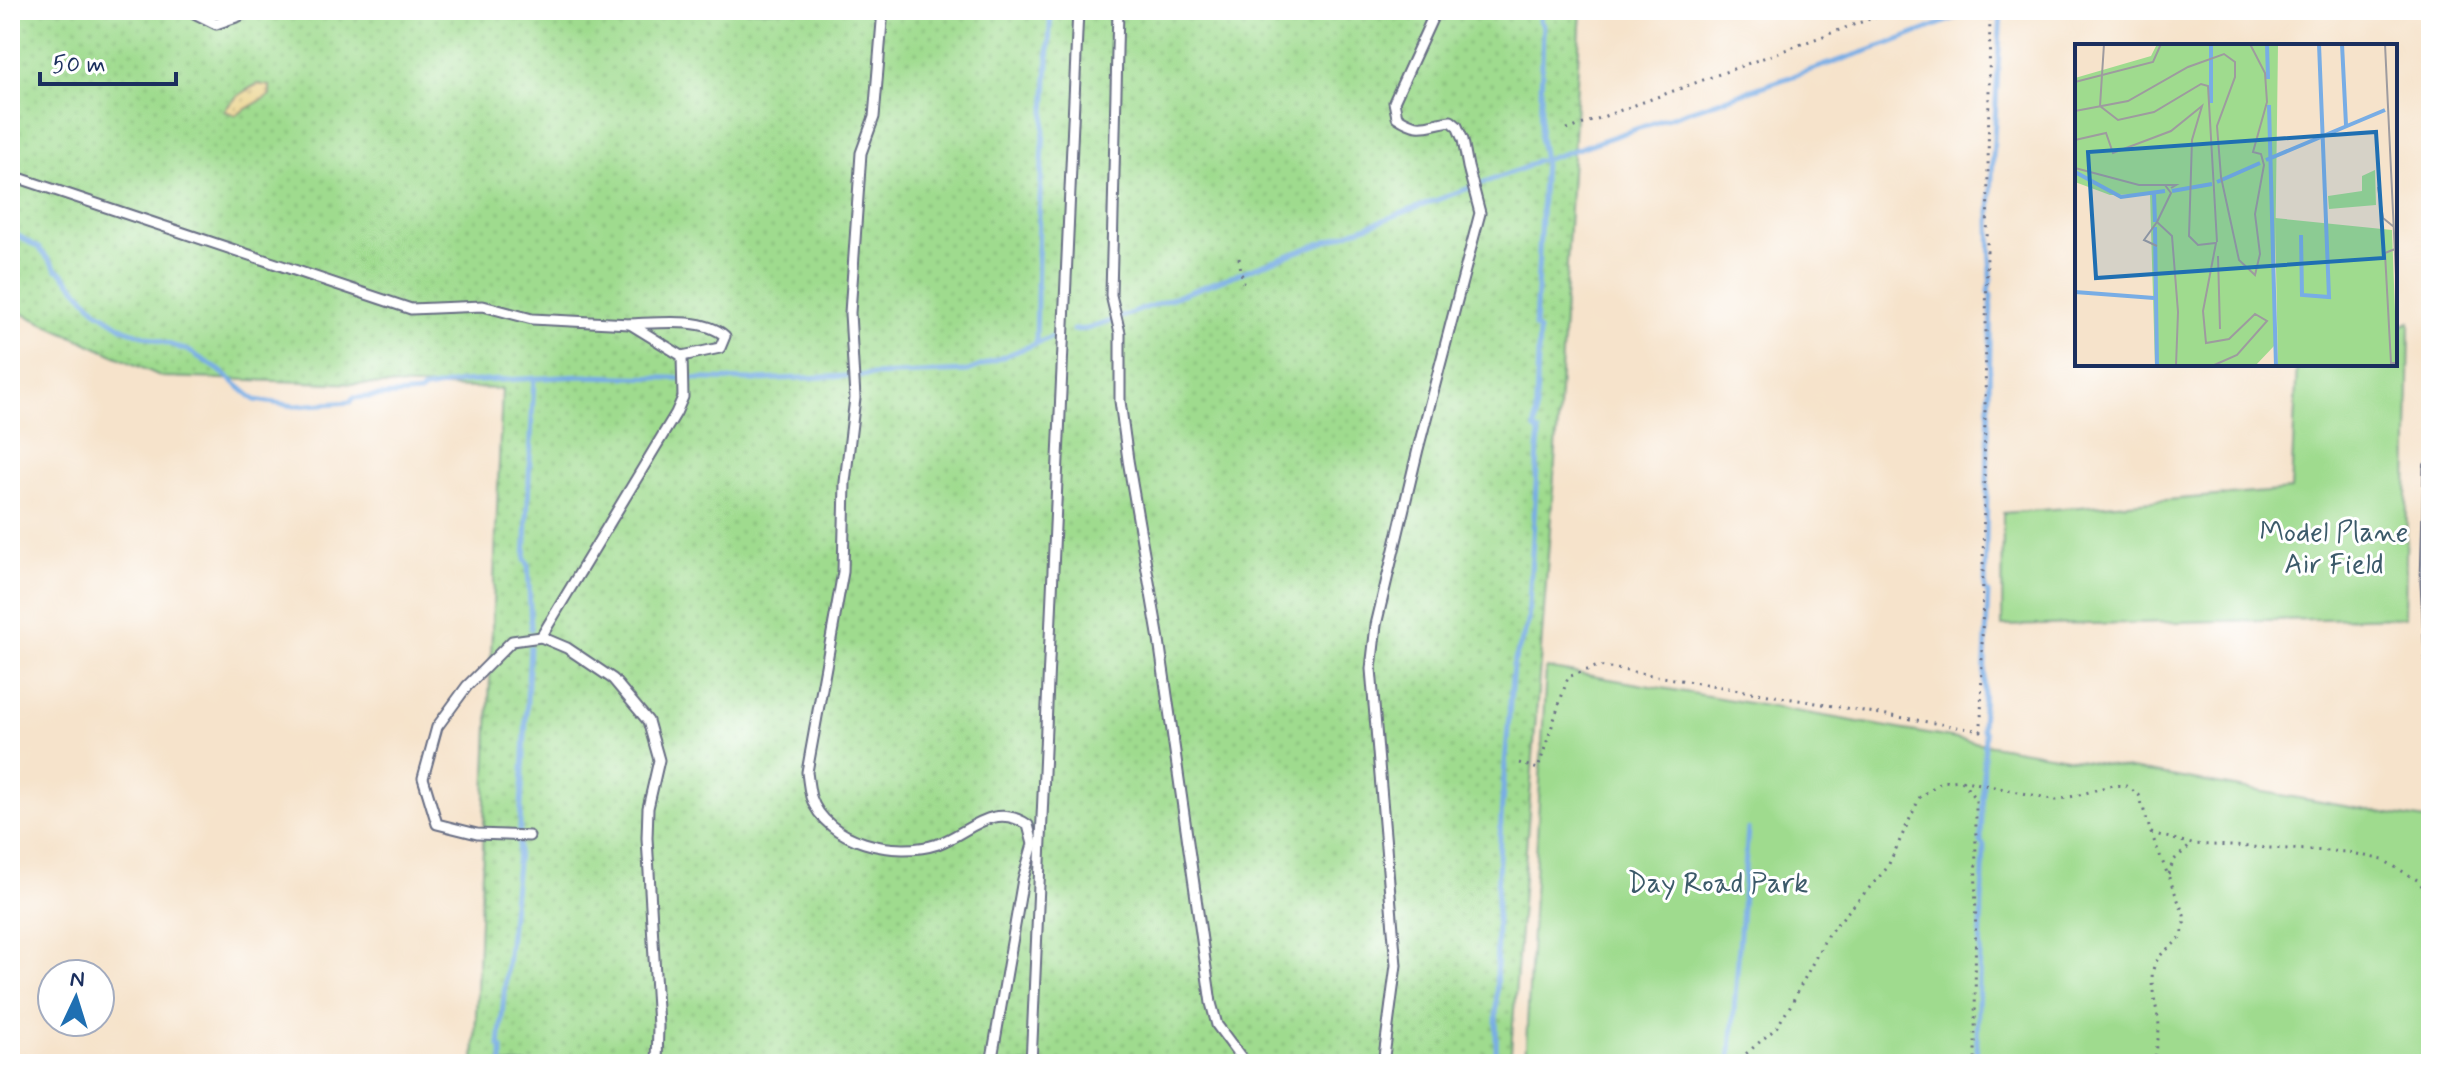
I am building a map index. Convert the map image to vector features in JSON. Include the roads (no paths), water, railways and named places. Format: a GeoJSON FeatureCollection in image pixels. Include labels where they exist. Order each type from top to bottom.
{"type":"FeatureCollection","features":[{"type":"Feature","properties":{"kind":"lane"},"geometry":{"type":"LineString","coordinates":[[193,10],[216,24],[249,10]]}},
{"type":"Feature","properties":{"kind":"lane"},"geometry":{"type":"LineString","coordinates":[[883,10],[874,117],[861,153],[850,313],[855,393],[845,482],[843,572],[807,772],[812,799],[828,822],[851,838],[881,849],[910,850],[939,844],[986,818],[1016,817],[1028,825],[1033,844],[1023,879],[991,1064]]}},
{"type":"Feature","properties":{"kind":"lane"},"geometry":{"type":"LineString","coordinates":[[1031,1064],[1078,10]]}},
{"type":"Feature","properties":{"kind":"lane"},"geometry":{"type":"LineString","coordinates":[[1118,10],[1111,295],[1119,330],[1120,401],[1159,640],[1211,1003],[1217,1025],[1246,1064]]}},
{"type":"Feature","properties":{"kind":"lane"},"geometry":{"type":"LineString","coordinates":[[1383,1064],[1396,965],[1371,669],[1376,625],[1480,213],[1457,126],[1451,121],[1430,127],[1412,127],[1397,117],[1394,102],[1436,10]]}},
{"type":"Feature","properties":{"kind":"lane"},"geometry":{"type":"LineString","coordinates":[[10,175],[411,309],[483,306],[532,319],[630,324],[680,322],[716,328],[725,336],[720,348],[682,361]]}},
{"type":"Feature","properties":{"kind":"lane"},"geometry":{"type":"LineString","coordinates":[[630,324],[682,361]]}},
{"type":"Feature","properties":{"kind":"lane"},"geometry":{"type":"LineString","coordinates":[[541,637],[676,413],[683,397],[682,361]]}},
{"type":"Feature","properties":{"kind":"lane"},"geometry":{"type":"LineString","coordinates":[[2429,467],[2426,583],[2431,675]]}},
{"type":"Feature","properties":{"kind":"lane"},"geometry":{"type":"LineString","coordinates":[[529,836],[477,834],[437,824],[423,778],[437,727],[467,686],[512,641],[541,637],[567,648],[613,679],[648,721],[659,760],[648,808],[647,838],[658,1026],[657,1064]]}},
{"type":"Feature","properties":{"kind":"waterway"},"geometry":{"type":"LineString","coordinates":[[1036,344],[1039,216],[1051,10]]}},
{"type":"Feature","properties":{"kind":"waterway"},"geometry":{"type":"LineString","coordinates":[[1496,1064],[1497,893],[1502,803],[1513,665],[1528,623],[1539,432],[1535,429],[1539,331],[1535,327],[1544,160],[1540,137],[1541,10]]}},
{"type":"Feature","properties":{"kind":"waterway"},"geometry":{"type":"LineString","coordinates":[[1073,330],[1108,322],[1526,167],[1537,160],[1888,44],[1976,10]]}},
{"type":"Feature","properties":{"kind":"waterway"},"geometry":{"type":"LineString","coordinates":[[1976,1064],[1984,846],[1981,842],[1985,733],[1982,729],[1988,593],[1985,591],[1991,295],[1988,292],[2001,10]]}},
{"type":"Feature","properties":{"kind":"waterway"},"geometry":{"type":"LineString","coordinates":[[10,231],[39,248],[97,311],[125,329],[189,351],[219,370],[255,400],[295,406],[420,393],[461,382],[583,376],[754,380],[968,371],[1052,337]]}},
{"type":"Feature","properties":{"kind":"waterway"},"geometry":{"type":"LineString","coordinates":[[531,629],[528,563],[525,561],[534,378]]}},
{"type":"Feature","properties":{"kind":"waterway"},"geometry":{"type":"LineString","coordinates":[[502,1064],[502,1048],[499,1046],[519,843],[530,647]]}},
{"type":"Feature","properties":{"kind":"waterway"},"geometry":{"type":"LineString","coordinates":[[1730,1064],[1748,829]]}},
{"type":"Feature","properties":{"kind":"park label","name":"Model Plane Air Field"},"geometry":{"type":"Point","coordinates":[2334,547]}},
{"type":"Feature","properties":{"kind":"park label","name":"Day Road Park"},"geometry":{"type":"Point","coordinates":[1718,882]}}]}
